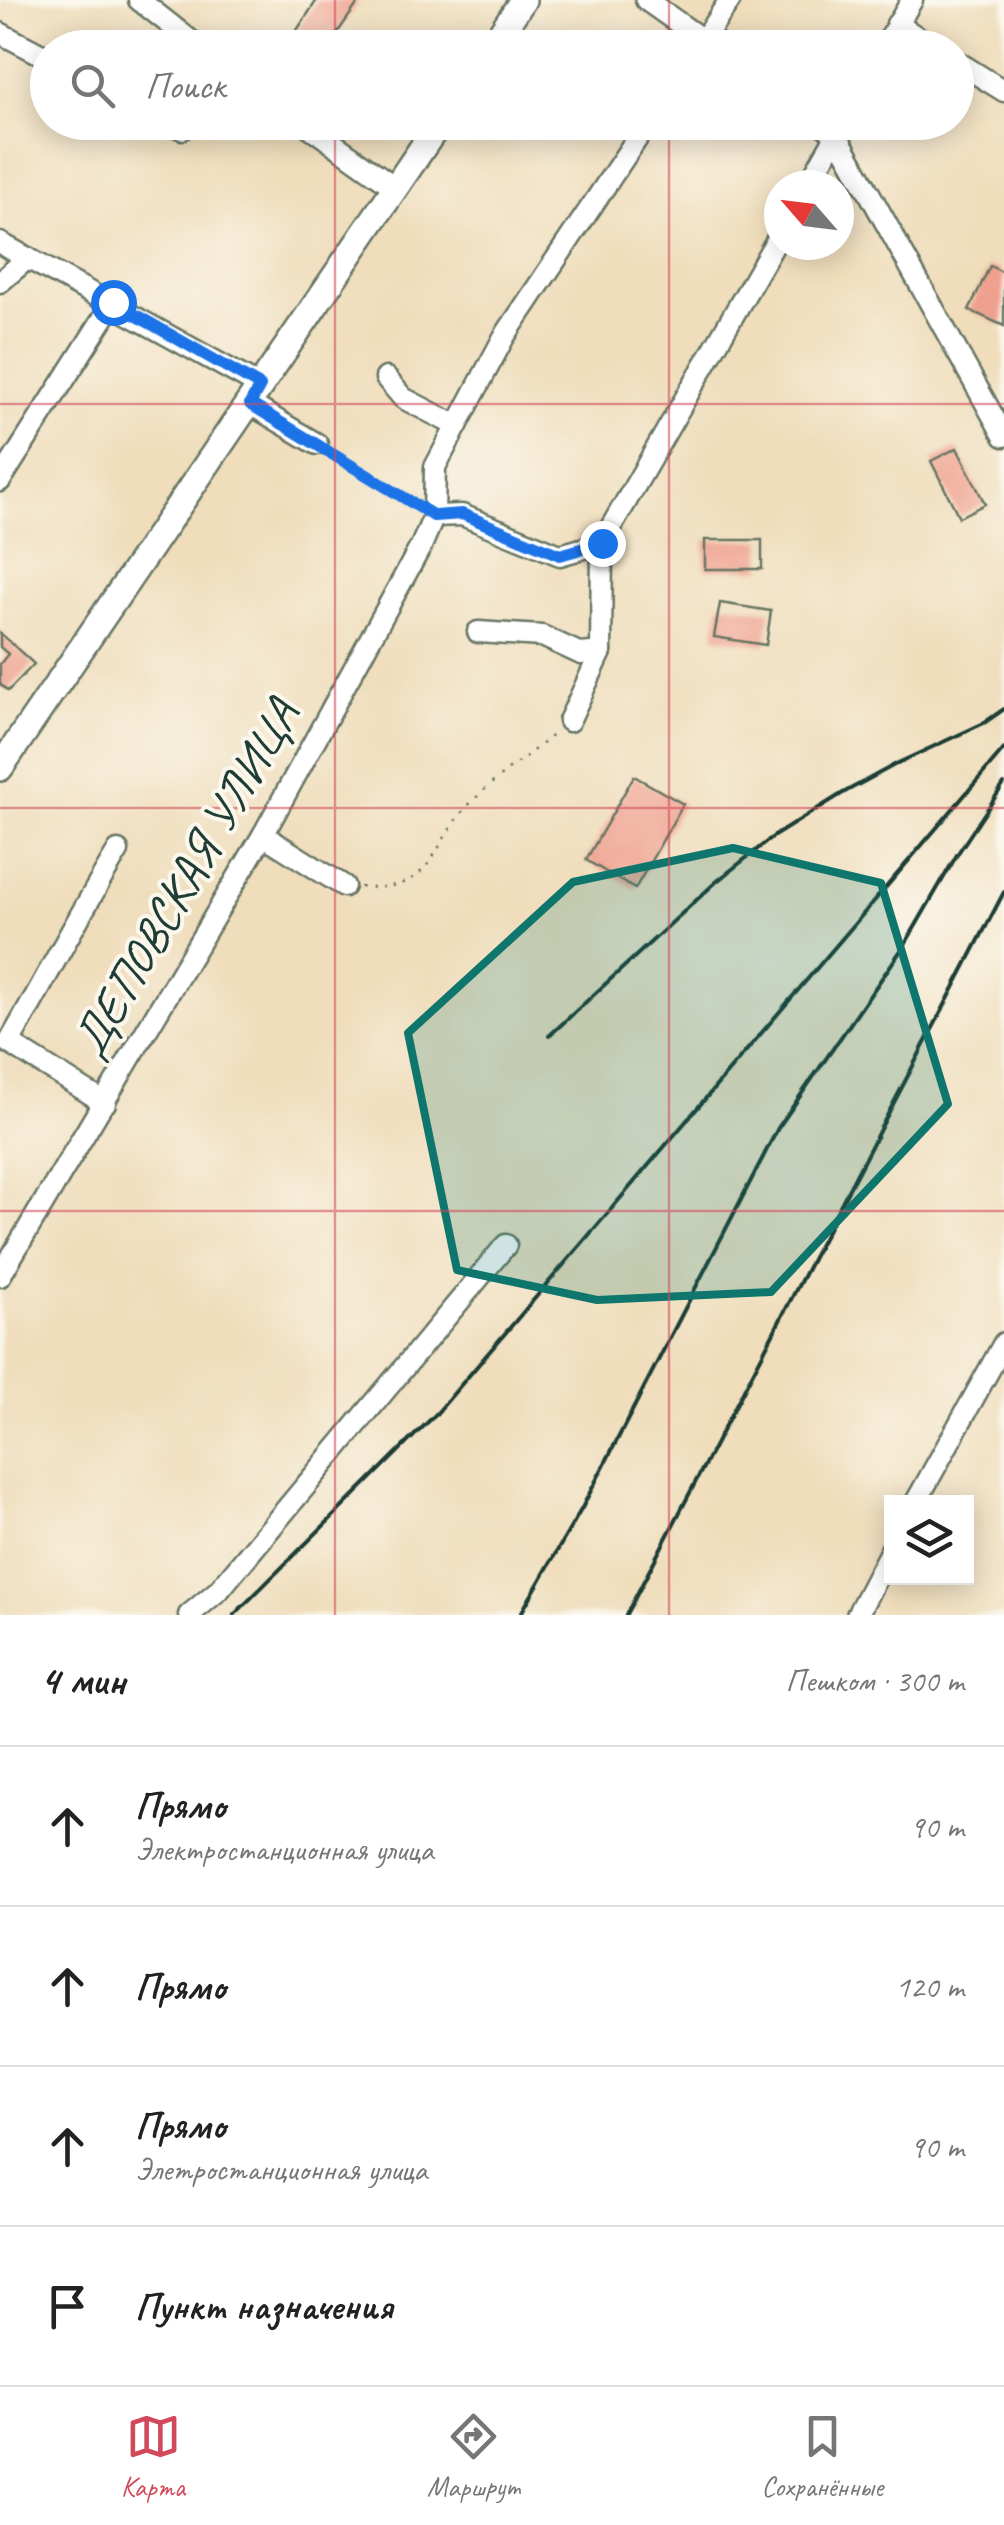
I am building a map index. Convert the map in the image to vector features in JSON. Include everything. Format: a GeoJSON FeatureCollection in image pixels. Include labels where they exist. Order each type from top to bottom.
{"type":"FeatureCollection","features":[{"type":"Feature","properties":{"kind":"main road"},"geometry":{"type":"LineString","coordinates":[[503,30],[524,0]]}},
{"type":"Feature","properties":{"kind":"main road"},"geometry":{"type":"LineString","coordinates":[[0,768],[428,140]]}},
{"type":"Feature","properties":{"kind":"street"},"geometry":{"type":"LineString","coordinates":[[139,0],[177,30]]}},
{"type":"Feature","properties":{"kind":"street"},"geometry":{"type":"LineString","coordinates":[[646,0],[685,30]]}},
{"type":"Feature","properties":{"kind":"street"},"geometry":{"type":"LineString","coordinates":[[713,30],[730,0]]}},
{"type":"Feature","properties":{"kind":"street"},"geometry":{"type":"LineString","coordinates":[[894,30],[912,0]]}},
{"type":"Feature","properties":{"kind":"street"},"geometry":{"type":"LineString","coordinates":[[897,24],[906,30]]}},
{"type":"Feature","properties":{"kind":"street"},"geometry":{"type":"LineString","coordinates":[[0,33],[30,49]]}},
{"type":"Feature","properties":{"kind":"street"},"geometry":{"type":"LineString","coordinates":[[974,72],[1004,91]]}},
{"type":"Feature","properties":{"kind":"street"},"geometry":{"type":"LineString","coordinates":[[328,140],[396,188]]}},
{"type":"Feature","properties":{"kind":"street"},"geometry":{"type":"LineString","coordinates":[[602,543],[560,555],[462,514],[434,516],[435,467],[504,337],[636,140]]}},
{"type":"Feature","properties":{"kind":"street"},"geometry":{"type":"LineString","coordinates":[[817,170],[834,140]]}},
{"type":"Feature","properties":{"kind":"street"},"geometry":{"type":"LineString","coordinates":[[846,140],[1004,436]]}},
{"type":"Feature","properties":{"kind":"street"},"geometry":{"type":"LineString","coordinates":[[0,243],[113,302],[255,395],[316,444]]}},
{"type":"Feature","properties":{"kind":"street"},"geometry":{"type":"LineString","coordinates":[[0,282],[28,258]]}},
{"type":"Feature","properties":{"kind":"street"},"geometry":{"type":"LineString","coordinates":[[569,721],[602,652],[602,543],[765,260]]}},
{"type":"Feature","properties":{"kind":"street"},"geometry":{"type":"LineString","coordinates":[[0,481],[113,302]]}},
{"type":"Feature","properties":{"kind":"street"},"geometry":{"type":"LineString","coordinates":[[386,378],[403,398],[457,426]]}},
{"type":"Feature","properties":{"kind":"street","name":"ДЕПОВСКАЯ УЛИЦА"},"geometry":{"type":"LineString","coordinates":[[0,1276],[263,835],[434,516]]}},
{"type":"Feature","properties":{"kind":"street"},"geometry":{"type":"LineString","coordinates":[[478,632],[542,636],[581,654],[602,652]]}},
{"type":"Feature","properties":{"kind":"street"},"geometry":{"type":"LineString","coordinates":[[263,835],[344,886]]}},
{"type":"Feature","properties":{"kind":"street"},"geometry":{"type":"LineString","coordinates":[[105,1103],[9,1043],[54,967],[68,932],[118,852]]}},
{"type":"Feature","properties":{"kind":"street"},"geometry":{"type":"LineString","coordinates":[[189,1615],[219,1590],[506,1245]]}},
{"type":"Feature","properties":{"kind":"street"},"geometry":{"type":"LineString","coordinates":[[920,1495],[1004,1344]]}},
{"type":"Feature","properties":{"kind":"street"},"geometry":{"type":"LineString","coordinates":[[857,1615],[884,1563]]}},
{"type":"Feature","properties":{"kind":"path"},"geometry":{"type":"LineString","coordinates":[[316,444],[434,516]]}},
{"type":"Feature","properties":{"kind":"path"},"geometry":{"type":"LineString","coordinates":[[344,886],[375,888],[405,884],[431,862],[466,808],[569,721]]}},
{"type":"Feature","properties":{"kind":"highlighted area"},"geometry":{"type":"Polygon","coordinates":[[[733,848],[881,883],[948,1104],[771,1292],[597,1300],[457,1270],[408,1033],[573,882],[733,848]]]}},
{"type":"Feature","properties":{"kind":"building"},"geometry":{"type":"Polygon","coordinates":[[[317,0],[360,0],[339,30],[297,30],[317,0]]]}},
{"type":"Feature","properties":{"kind":"building"},"geometry":{"type":"Polygon","coordinates":[[[990,266],[1004,273],[1004,326],[969,310],[990,266]]]}},
{"type":"Feature","properties":{"kind":"building"},"geometry":{"type":"Polygon","coordinates":[[[957,448],[985,504],[959,517],[931,461],[957,448]]]}},
{"type":"Feature","properties":{"kind":"building"},"geometry":{"type":"Polygon","coordinates":[[[705,540],[762,540],[762,569],[705,569],[705,540]]]}},
{"type":"Feature","properties":{"kind":"building"},"geometry":{"type":"Polygon","coordinates":[[[720,603],[771,611],[766,645],[714,637],[720,603]]]}},
{"type":"Feature","properties":{"kind":"building"},"geometry":{"type":"Polygon","coordinates":[[[0,633],[34,664],[8,691],[0,684],[0,664],[8,654],[0,647],[0,633]]]}},
{"type":"Feature","properties":{"kind":"building"},"geometry":{"type":"Polygon","coordinates":[[[634,776],[683,804],[635,889],[586,860],[634,776]]]}},
{"type":"Feature","properties":{"kind":"railway"},"geometry":{"type":"LineString","coordinates":[[549,1036],[716,882],[774,836],[843,793],[984,723],[1004,709]]}},
{"type":"Feature","properties":{"kind":"railway"},"geometry":{"type":"LineString","coordinates":[[234,1615],[437,1413],[1004,749]]}},
{"type":"Feature","properties":{"kind":"railway"},"geometry":{"type":"LineString","coordinates":[[520,1615],[582,1508],[778,1128],[904,946],[1004,784]]}},
{"type":"Feature","properties":{"kind":"railway"},"geometry":{"type":"LineString","coordinates":[[626,1615],[1004,892]]}},
{"type":"Feature","properties":{"kind":"route"},"geometry":{"type":"LineString","coordinates":[[113,302],[260,386],[250,404],[434,516],[462,514],[560,555],[602,543]]}}]}
